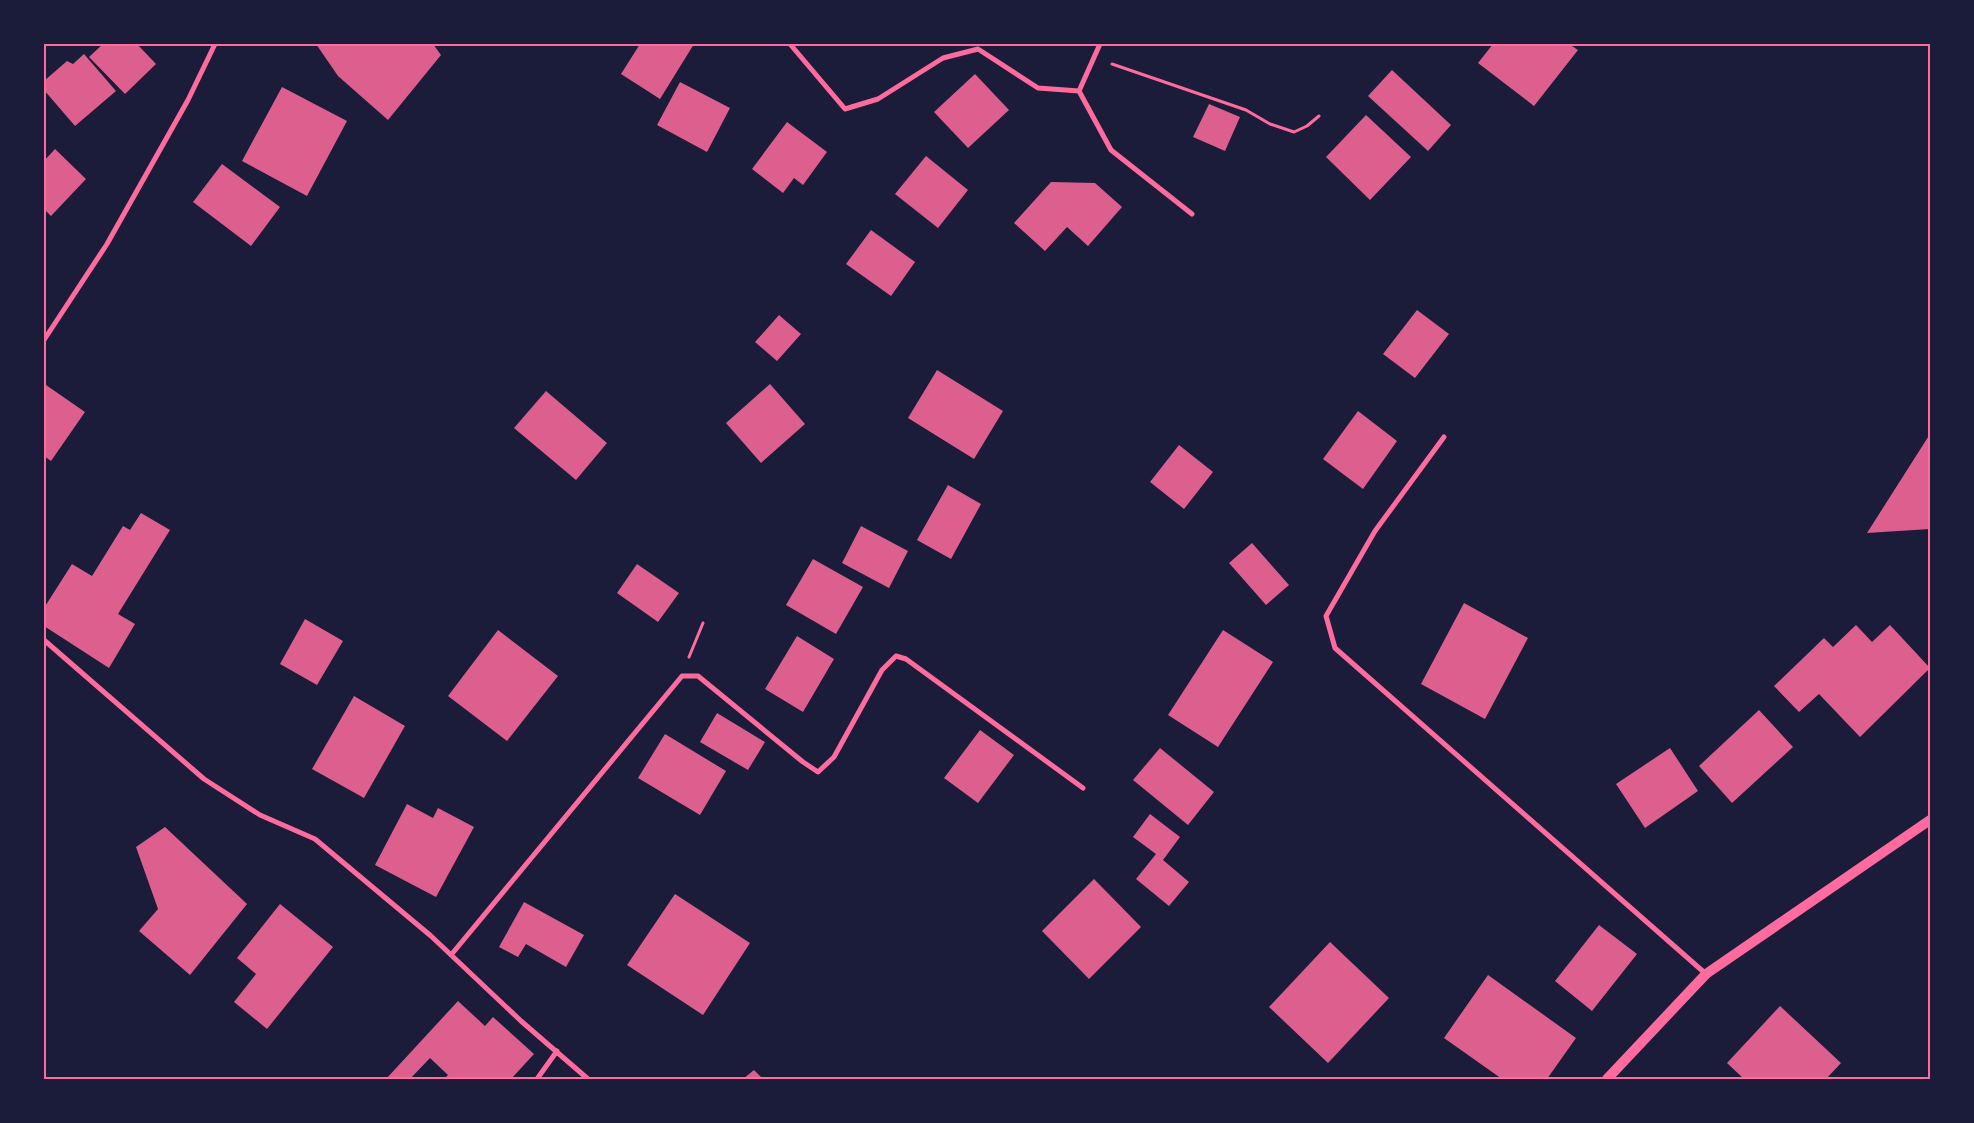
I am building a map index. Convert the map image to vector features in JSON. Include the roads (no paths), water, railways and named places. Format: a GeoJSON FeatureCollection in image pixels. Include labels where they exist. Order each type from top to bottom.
{"type":"FeatureCollection","features":[{"type":"Feature","properties":{"kind":"main road"},"geometry":{"type":"LineString","coordinates":[[1607,1079],[1706,974],[1930,820]]}},
{"type":"Feature","properties":{"kind":"street"},"geometry":{"type":"LineString","coordinates":[[44,340],[107,244],[188,100],[216,44]]}},
{"type":"Feature","properties":{"kind":"street"},"geometry":{"type":"LineString","coordinates":[[790,44],[844,110],[878,99],[943,58],[978,49],[1038,88],[1079,91]]}},
{"type":"Feature","properties":{"kind":"street"},"geometry":{"type":"LineString","coordinates":[[1079,91],[1100,44]]}},
{"type":"Feature","properties":{"kind":"street"},"geometry":{"type":"LineString","coordinates":[[1079,91],[1111,150],[1192,214]]}},
{"type":"Feature","properties":{"kind":"street"},"geometry":{"type":"LineString","coordinates":[[1444,437],[1375,531],[1326,616],[1335,648],[1706,974]]}},
{"type":"Feature","properties":{"kind":"street"},"geometry":{"type":"LineString","coordinates":[[44,640],[204,779],[260,815],[315,839],[431,936],[450,956],[588,1079]]}},
{"type":"Feature","properties":{"kind":"street"},"geometry":{"type":"LineString","coordinates":[[450,956],[682,676],[698,676],[803,762],[818,772],[834,757],[882,670],[896,656],[906,659],[1083,788]]}},
{"type":"Feature","properties":{"kind":"street"},"geometry":{"type":"LineString","coordinates":[[537,1079],[557,1052]]}}]}
